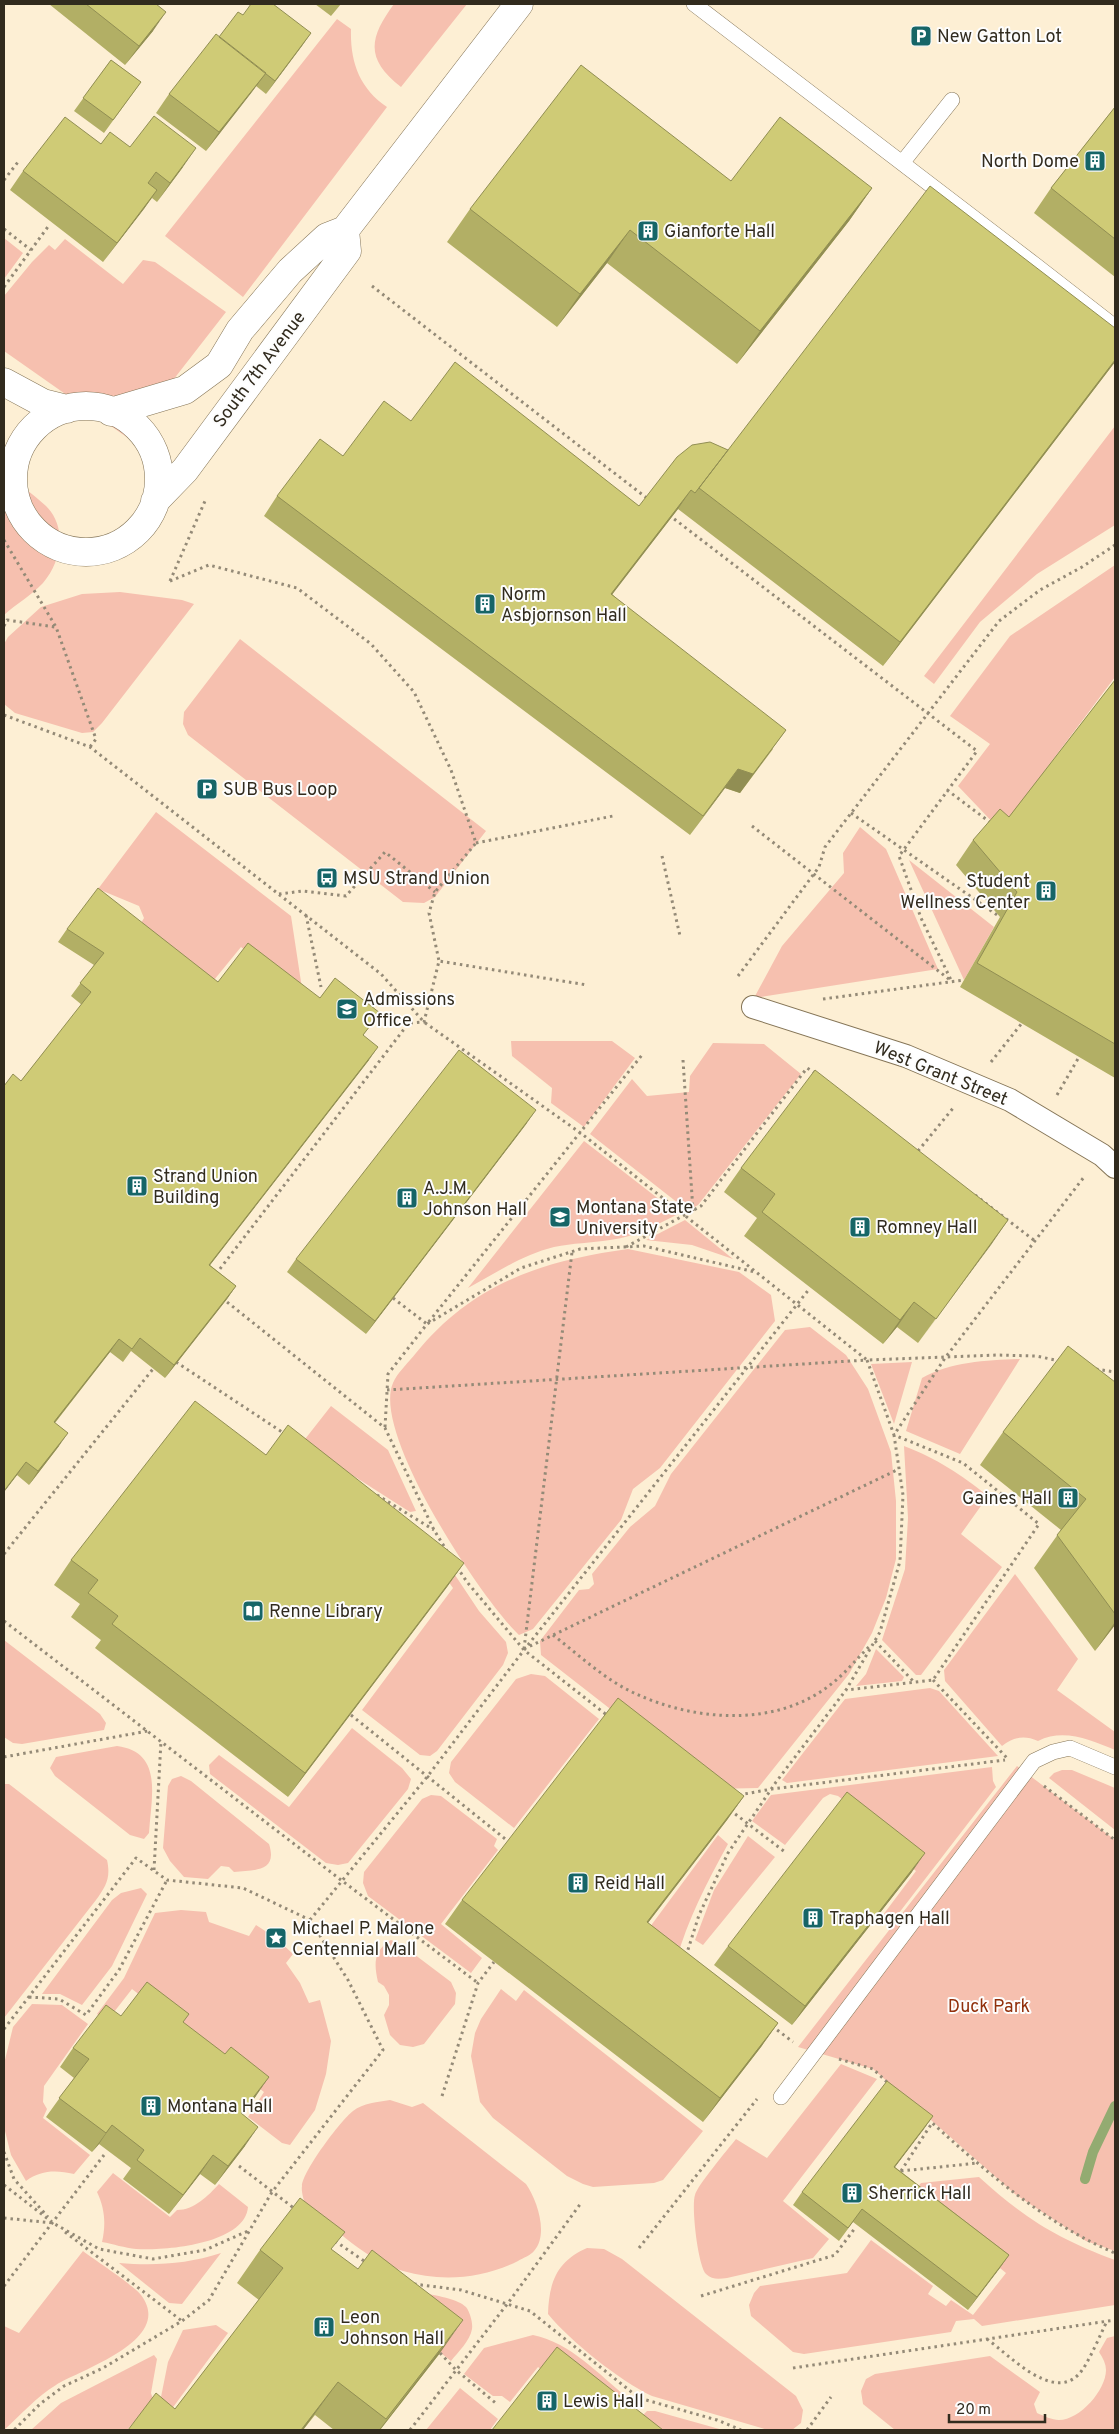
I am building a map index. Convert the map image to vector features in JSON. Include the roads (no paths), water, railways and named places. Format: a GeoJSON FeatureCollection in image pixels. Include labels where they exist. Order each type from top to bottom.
{"type":"FeatureCollection","features":[{"type":"Feature","properties":{"kind":"street","name":"South 7th Avenue"},"geometry":{"type":"LineString","coordinates":[[111,412],[185,390],[219,365],[240,330],[290,271],[326,237],[345,230],[519,4]]}},
{"type":"Feature","properties":{"kind":"street","name":"South 7th Avenue"},"geometry":{"type":"LineString","coordinates":[[155,501],[185,470],[347,251],[345,230]]}},
{"type":"Feature","properties":{"kind":"street"},"geometry":{"type":"LineString","coordinates":[[4,382],[43,403],[67,409]]}},
{"type":"Feature","properties":{"kind":"street"},"geometry":{"type":"LineString","coordinates":[[85,407],[101,408],[111,412],[124,417],[143,433],[155,455],[159,478],[155,501],[145,522],[128,538],[107,549],[84,552],[60,548],[40,536],[24,519],[14,496],[13,471],[9,457],[19,448],[33,428],[53,413],[85,407]]}},
{"type":"Feature","properties":{"kind":"street","name":"West Grant Street"},"geometry":{"type":"LineString","coordinates":[[753,1007],[906,1056],[1010,1100],[1108,1161]]}},
{"type":"Feature","properties":{"kind":"lane"},"geometry":{"type":"LineString","coordinates":[[694,4],[1115,327]]}},
{"type":"Feature","properties":{"kind":"lane"},"geometry":{"type":"LineString","coordinates":[[902,163],[952,100]]}},
{"type":"Feature","properties":{"kind":"lane"},"geometry":{"type":"LineString","coordinates":[[1015,288],[1034,264]]}},
{"type":"Feature","properties":{"kind":"lane"},"geometry":{"type":"LineString","coordinates":[[781,2097],[1034,1761],[1053,1752],[1070,1748],[1115,1768]]}},
{"type":"Feature","properties":{"kind":"waterway"},"geometry":{"type":"LineString","coordinates":[[1085,2179],[1093,2152],[1115,2106]]}},
{"type":"Feature","properties":{"kind":"place","name":"New Gatton Lot"},"geometry":{"type":"Point","coordinates":[921,36]}},
{"type":"Feature","properties":{"kind":"place","name":"North Dome"},"geometry":{"type":"Point","coordinates":[1095,161]}},
{"type":"Feature","properties":{"kind":"place","name":"Gianforte Hall"},"geometry":{"type":"Point","coordinates":[648,231]}},
{"type":"Feature","properties":{"kind":"place","name":"Norm Asbjornson Hall"},"geometry":{"type":"Point","coordinates":[485,604]}},
{"type":"Feature","properties":{"kind":"place","name":"SUB Bus Loop"},"geometry":{"type":"Point","coordinates":[207,789]}},
{"type":"Feature","properties":{"kind":"place","name":"MSU Strand Union"},"geometry":{"type":"Point","coordinates":[327,878]}},
{"type":"Feature","properties":{"kind":"place","name":"Student Wellness Center"},"geometry":{"type":"Point","coordinates":[1046,891]}},
{"type":"Feature","properties":{"kind":"place","name":"Admissions Office"},"geometry":{"type":"Point","coordinates":[347,1009]}},
{"type":"Feature","properties":{"kind":"place","name":"Strand Union Building"},"geometry":{"type":"Point","coordinates":[137,1186]}},
{"type":"Feature","properties":{"kind":"place","name":"A.J.M. Johnson Hall"},"geometry":{"type":"Point","coordinates":[407,1198]}},
{"type":"Feature","properties":{"kind":"place","name":"Montana State University"},"geometry":{"type":"Point","coordinates":[560,1217]}},
{"type":"Feature","properties":{"kind":"place","name":"Romney Hall"},"geometry":{"type":"Point","coordinates":[860,1227]}},
{"type":"Feature","properties":{"kind":"place","name":"Gaines Hall"},"geometry":{"type":"Point","coordinates":[1068,1498]}},
{"type":"Feature","properties":{"kind":"place","name":"Renne Library"},"geometry":{"type":"Point","coordinates":[253,1611]}},
{"type":"Feature","properties":{"kind":"place","name":"Reid Hall"},"geometry":{"type":"Point","coordinates":[578,1883]}},
{"type":"Feature","properties":{"kind":"place","name":"Traphagen Hall"},"geometry":{"type":"Point","coordinates":[813,1918]}},
{"type":"Feature","properties":{"kind":"place","name":"Michael P. Malone Centennial Mall"},"geometry":{"type":"Point","coordinates":[276,1938]}},
{"type":"Feature","properties":{"kind":"place","name":"Montana Hall"},"geometry":{"type":"Point","coordinates":[151,2106]}},
{"type":"Feature","properties":{"kind":"place","name":"Sherrick Hall"},"geometry":{"type":"Point","coordinates":[852,2193]}},
{"type":"Feature","properties":{"kind":"place","name":"Leon Johnson Hall"},"geometry":{"type":"Point","coordinates":[324,2327]}},
{"type":"Feature","properties":{"kind":"place","name":"Lewis Hall"},"geometry":{"type":"Point","coordinates":[547,2401]}},
{"type":"Feature","properties":{"kind":"park label","name":"Duck Park"},"geometry":{"type":"Point","coordinates":[989,2006]}}]}
